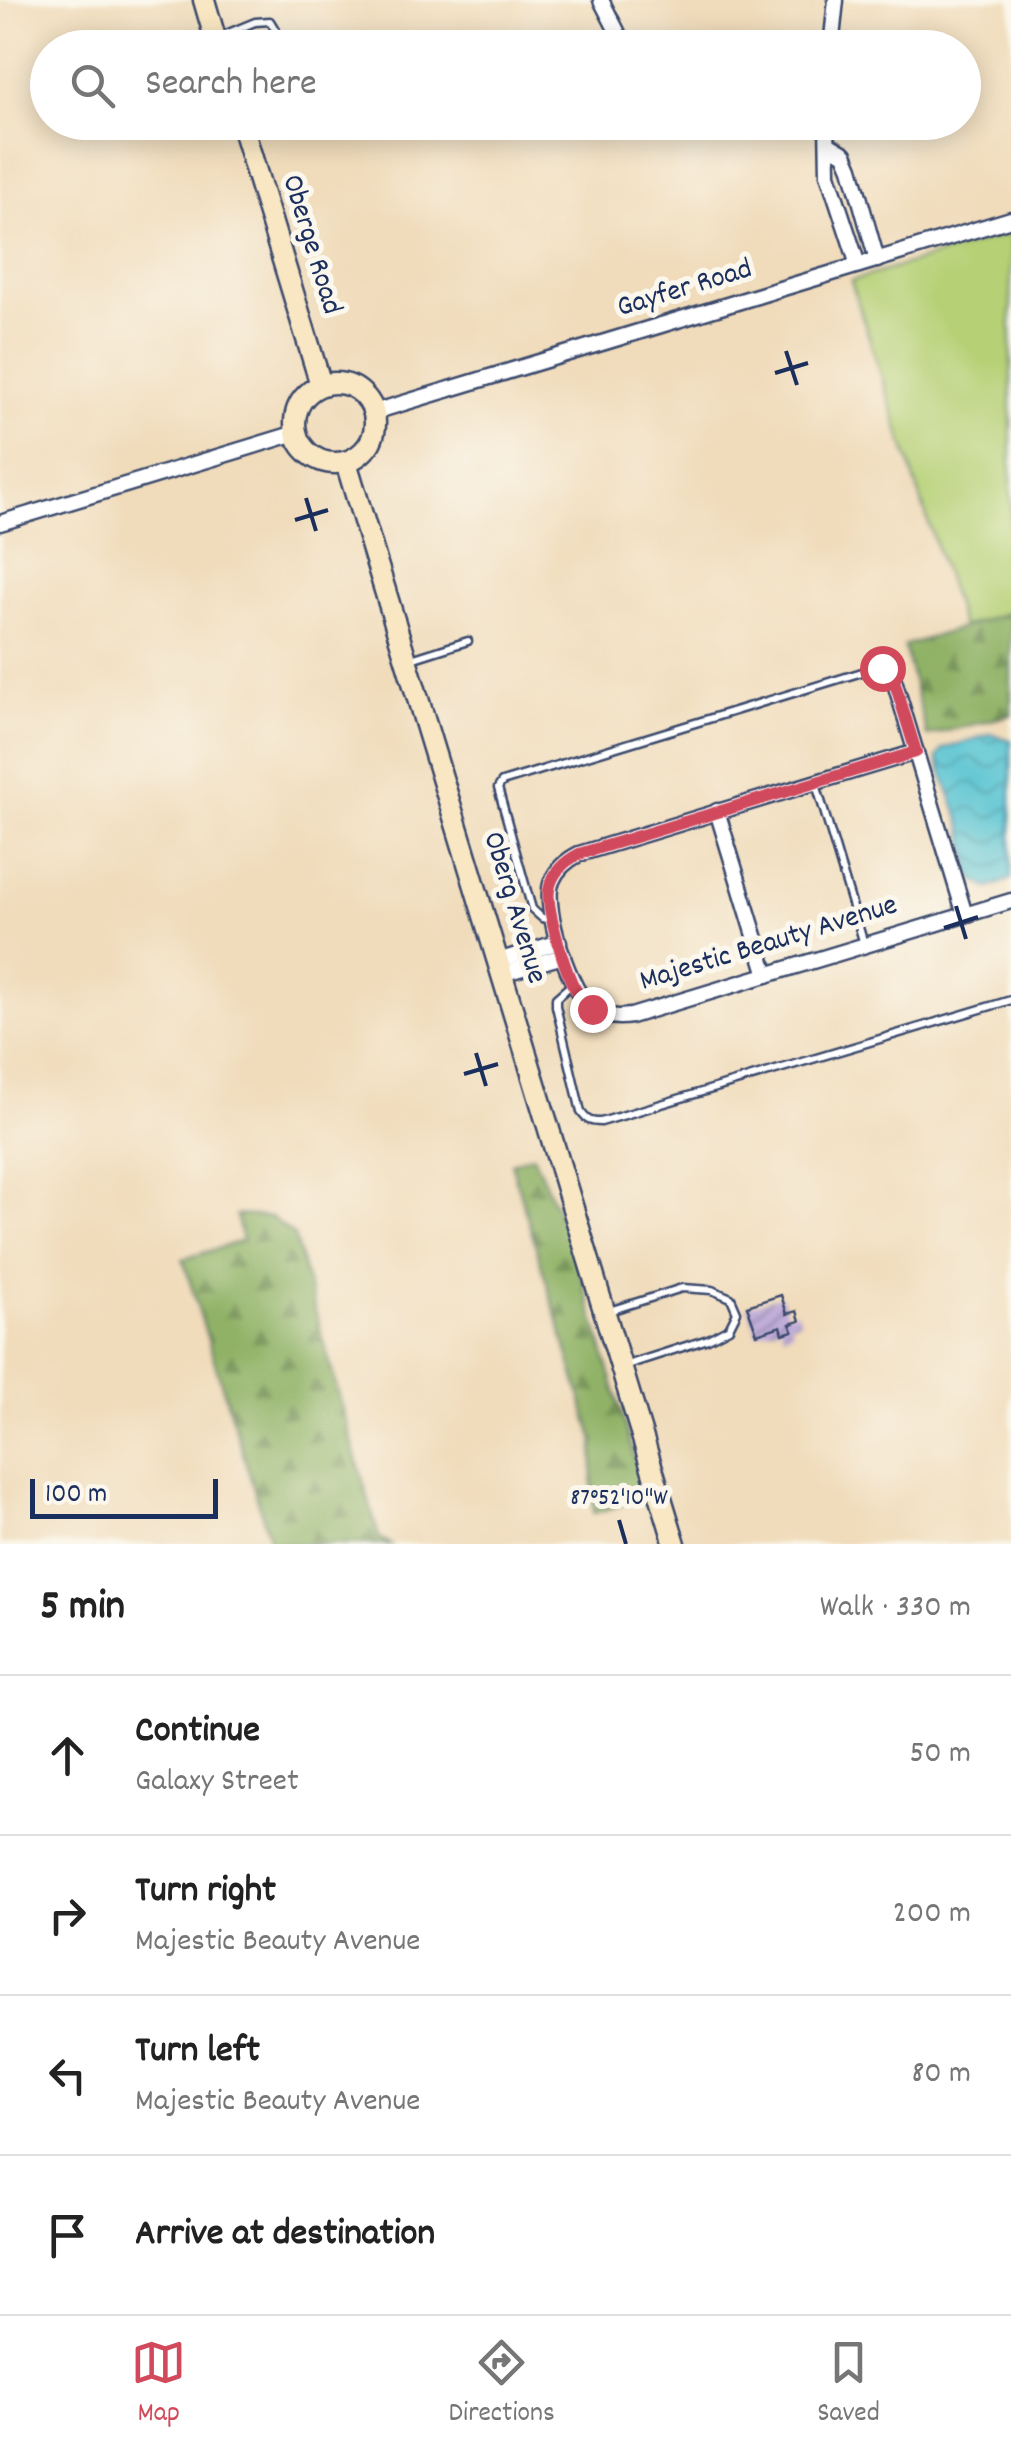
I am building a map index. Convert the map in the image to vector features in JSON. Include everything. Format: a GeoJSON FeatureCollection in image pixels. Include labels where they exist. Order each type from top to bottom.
{"type":"FeatureCollection","features":[{"type":"Feature","properties":{"kind":"street"},"geometry":{"type":"LineString","coordinates":[[204,0],[213,30]]}},
{"type":"Feature","properties":{"kind":"street"},"geometry":{"type":"LineString","coordinates":[[601,0],[616,30]]}},
{"type":"Feature","properties":{"kind":"street"},"geometry":{"type":"LineString","coordinates":[[833,30],[836,0]]}},
{"type":"Feature","properties":{"kind":"street","name":"Oberge Road"},"geometry":{"type":"LineString","coordinates":[[246,140],[321,385]]}},
{"type":"Feature","properties":{"kind":"street"},"geometry":{"type":"LineString","coordinates":[[828,140],[828,174],[858,266]]}},
{"type":"Feature","properties":{"kind":"street"},"geometry":{"type":"LineString","coordinates":[[828,144],[845,154],[852,168],[877,260]]}},
{"type":"Feature","properties":{"kind":"street","name":"Gayfer Road"},"geometry":{"type":"LineString","coordinates":[[374,412],[1011,219]]}},
{"type":"Feature","properties":{"kind":"street"},"geometry":{"type":"LineString","coordinates":[[347,384],[359,390],[374,412],[371,443],[346,462],[315,458],[296,433],[297,410],[302,400],[321,385],[347,384]]}},
{"type":"Feature","properties":{"kind":"street"},"geometry":{"type":"LineString","coordinates":[[0,523],[296,433]]}},
{"type":"Feature","properties":{"kind":"street","name":"Oberg Avenue"},"geometry":{"type":"LineString","coordinates":[[346,462],[674,1544]]}},
{"type":"Feature","properties":{"kind":"street"},"geometry":{"type":"LineString","coordinates":[[894,680],[965,915]]}},
{"type":"Feature","properties":{"kind":"street"},"geometry":{"type":"LineString","coordinates":[[572,984],[548,893],[552,879],[568,860],[916,752]]}},
{"type":"Feature","properties":{"kind":"street"},"geometry":{"type":"LineString","coordinates":[[716,811],[767,975]]}},
{"type":"Feature","properties":{"kind":"street","name":"Majestic Beauty Avenue"},"geometry":{"type":"LineString","coordinates":[[572,984],[592,1009],[619,1018],[1011,901]]}},
{"type":"Feature","properties":{"kind":"street"},"geometry":{"type":"LineString","coordinates":[[500,968],[561,949]]}},
{"type":"Feature","properties":{"kind":"lane"},"geometry":{"type":"LineString","coordinates":[[232,30],[264,20],[274,24],[275,30]]}},
{"type":"Feature","properties":{"kind":"lane"},"geometry":{"type":"LineString","coordinates":[[406,661],[468,642]]}},
{"type":"Feature","properties":{"kind":"lane"},"geometry":{"type":"LineString","coordinates":[[553,920],[542,918],[532,909],[498,788],[502,782],[872,669],[888,670],[894,680]]}},
{"type":"Feature","properties":{"kind":"lane"},"geometry":{"type":"LineString","coordinates":[[816,782],[864,946]]}},
{"type":"Feature","properties":{"kind":"lane"},"geometry":{"type":"LineString","coordinates":[[572,984],[556,998],[556,1006],[581,1112],[591,1122],[1011,1000]]}},
{"type":"Feature","properties":{"kind":"lane"},"geometry":{"type":"LineString","coordinates":[[605,1312],[682,1288],[712,1290],[730,1298],[737,1312],[730,1328],[708,1339],[621,1366]]}},
{"type":"Feature","properties":{"kind":"green space"},"geometry":{"type":"Polygon","coordinates":[[[1011,233],[1011,612],[962,627],[851,281],[1011,233]]]}},
{"type":"Feature","properties":{"kind":"green space"},"geometry":{"type":"Polygon","coordinates":[[[1011,612],[1011,715],[927,736],[904,646],[1011,612]]]}},
{"type":"Feature","properties":{"kind":"green space"},"geometry":{"type":"Polygon","coordinates":[[[533,1155],[572,1244],[646,1497],[594,1513],[594,1441],[511,1163],[533,1155]]]}},
{"type":"Feature","properties":{"kind":"green space"},"geometry":{"type":"Polygon","coordinates":[[[236,1215],[271,1217],[294,1236],[379,1537],[390,1544],[271,1544],[183,1259],[242,1241],[236,1215]]]}},
{"type":"Feature","properties":{"kind":"water"},"geometry":{"type":"Polygon","coordinates":[[[990,734],[1011,740],[1011,879],[989,888],[974,880],[962,826],[937,758],[943,749],[990,734]]]}},
{"type":"Feature","properties":{"kind":"building"},"geometry":{"type":"Polygon","coordinates":[[[781,1295],[787,1314],[797,1311],[800,1321],[790,1324],[793,1331],[783,1334],[781,1326],[757,1334],[747,1306],[781,1295]]]}},
{"type":"Feature","properties":{"kind":"route"},"geometry":{"type":"LineString","coordinates":[[592,1009],[572,984],[550,909],[548,893],[560,868],[579,854],[916,752],[894,680],[882,668]]}}]}
